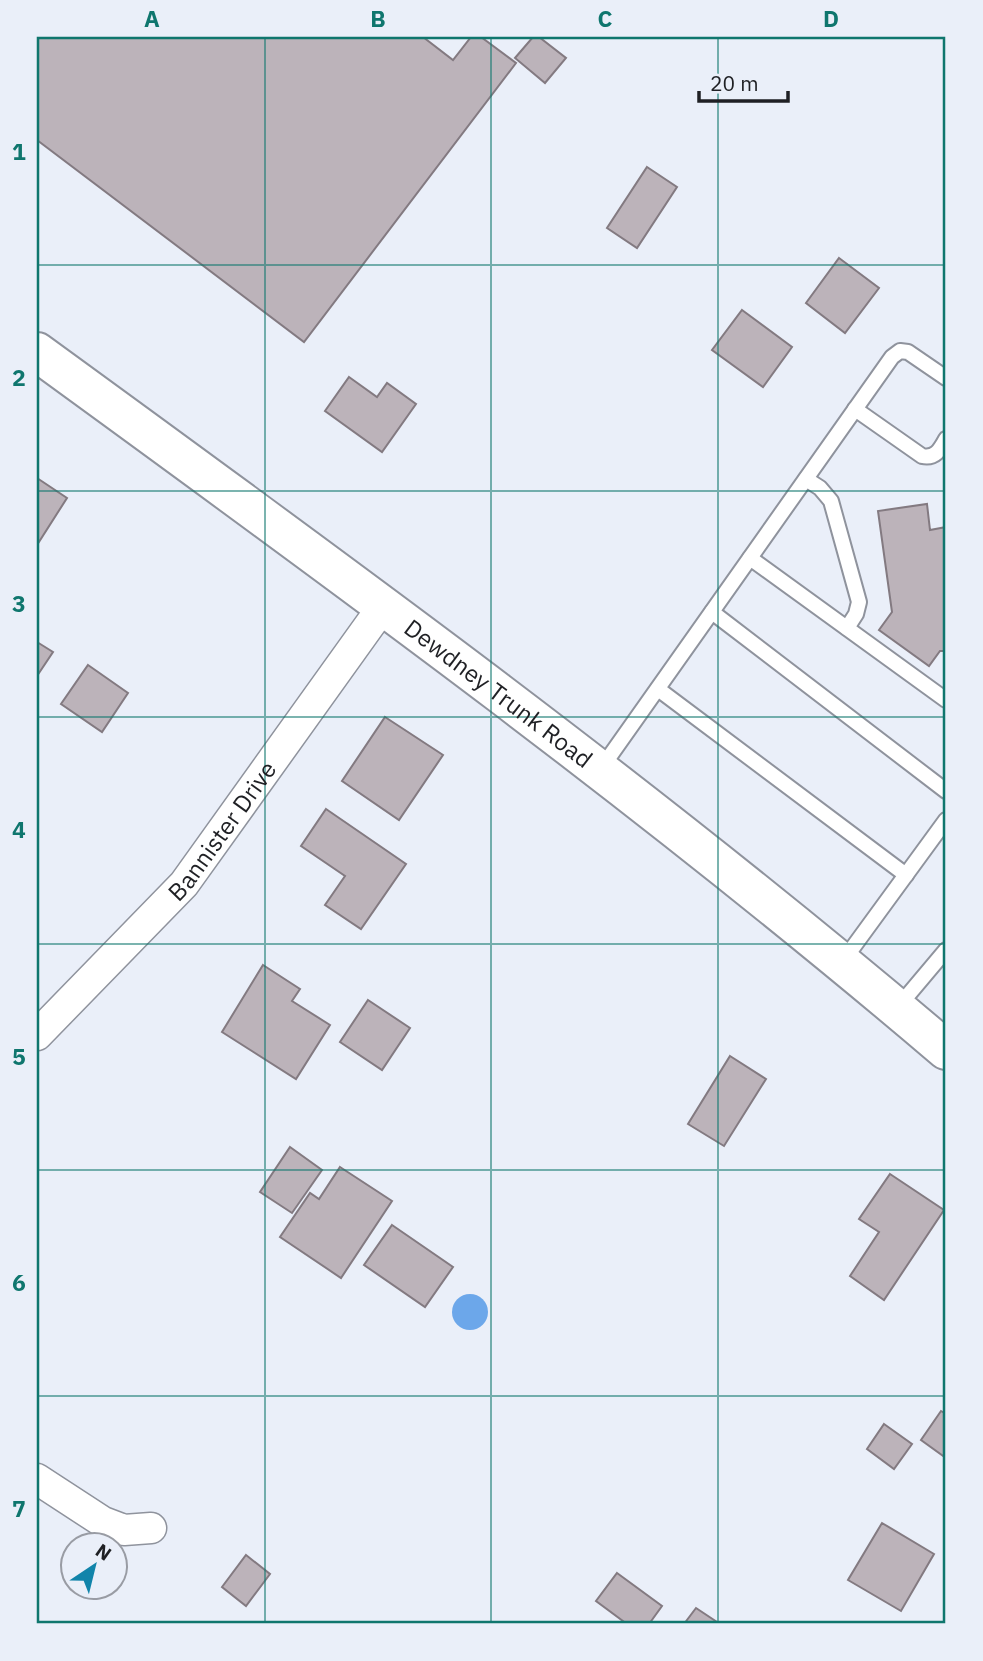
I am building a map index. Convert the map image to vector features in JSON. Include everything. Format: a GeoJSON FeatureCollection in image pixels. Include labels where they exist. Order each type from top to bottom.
{"type":"FeatureCollection","features":[{"type":"Feature","properties":{"kind":"main road","name":"Dewdney Trunk Road"},"geometry":{"type":"LineString","coordinates":[[37,352],[384,605],[843,962],[946,1050]]}},
{"type":"Feature","properties":{"kind":"street","name":"Bannister Drive"},"geometry":{"type":"LineString","coordinates":[[37,1035],[184,884],[384,605]]}},
{"type":"Feature","properties":{"kind":"street"},"geometry":{"type":"LineString","coordinates":[[37,1479],[103,1522],[124,1530],[151,1528]]}},
{"type":"Feature","properties":{"kind":"lane"},"geometry":{"type":"LineString","coordinates":[[600,772],[891,357],[900,351],[908,352],[946,378]]}},
{"type":"Feature","properties":{"kind":"lane"},"geometry":{"type":"LineString","coordinates":[[855,409],[922,456],[934,456],[946,439]]}},
{"type":"Feature","properties":{"kind":"lane"},"geometry":{"type":"LineString","coordinates":[[806,479],[820,488],[831,501],[859,602],[856,614],[847,628]]}},
{"type":"Feature","properties":{"kind":"lane"},"geometry":{"type":"LineString","coordinates":[[750,558],[946,701]]}},
{"type":"Feature","properties":{"kind":"lane"},"geometry":{"type":"LineString","coordinates":[[712,612],[946,791]]}},
{"type":"Feature","properties":{"kind":"lane"},"geometry":{"type":"LineString","coordinates":[[658,689],[906,875]]}},
{"type":"Feature","properties":{"kind":"lane"},"geometry":{"type":"LineString","coordinates":[[843,962],[946,820]]}},
{"type":"Feature","properties":{"kind":"lane"},"geometry":{"type":"LineString","coordinates":[[897,1008],[946,950]]}},
{"type":"Feature","properties":{"kind":"water"},"geometry":{"type":"Polygon","coordinates":[[[470,1294],[483,1299],[488,1312],[483,1325],[470,1330],[457,1325],[452,1312],[457,1299],[470,1294]]]}},
{"type":"Feature","properties":{"kind":"building"},"geometry":{"type":"Polygon","coordinates":[[[37,37],[423,37],[453,60],[471,37],[481,37],[516,63],[304,342],[37,140],[37,37]]]}},
{"type":"Feature","properties":{"kind":"building"},"geometry":{"type":"Polygon","coordinates":[[[533,37],[539,37],[566,58],[545,83],[515,58],[533,37]]]}},
{"type":"Feature","properties":{"kind":"building"},"geometry":{"type":"Polygon","coordinates":[[[647,167],[677,187],[637,248],[607,228],[647,167]]]}},
{"type":"Feature","properties":{"kind":"building"},"geometry":{"type":"Polygon","coordinates":[[[839,258],[879,288],[845,333],[806,303],[839,258]]]}},
{"type":"Feature","properties":{"kind":"building"},"geometry":{"type":"Polygon","coordinates":[[[742,310],[792,347],[763,387],[712,350],[742,310]]]}},
{"type":"Feature","properties":{"kind":"building"},"geometry":{"type":"Polygon","coordinates":[[[349,377],[377,397],[387,383],[416,404],[382,452],[325,411],[349,377]]]}},
{"type":"Feature","properties":{"kind":"building"},"geometry":{"type":"Polygon","coordinates":[[[37,478],[67,498],[37,545],[37,478]]]}},
{"type":"Feature","properties":{"kind":"building"},"geometry":{"type":"Polygon","coordinates":[[[927,504],[930,530],[946,527],[946,651],[940,651],[929,666],[879,630],[892,612],[878,511],[927,504]]]}},
{"type":"Feature","properties":{"kind":"building"},"geometry":{"type":"Polygon","coordinates":[[[37,642],[53,652],[37,676],[37,642]]]}},
{"type":"Feature","properties":{"kind":"building"},"geometry":{"type":"Polygon","coordinates":[[[88,665],[128,693],[102,732],[61,704],[88,665]]]}},
{"type":"Feature","properties":{"kind":"building"},"geometry":{"type":"Polygon","coordinates":[[[385,717],[443,755],[399,820],[342,781],[385,717]]]}},
{"type":"Feature","properties":{"kind":"building"},"geometry":{"type":"Polygon","coordinates":[[[326,809],[406,864],[361,929],[325,905],[345,876],[301,846],[326,809]]]}},
{"type":"Feature","properties":{"kind":"building"},"geometry":{"type":"Polygon","coordinates":[[[263,965],[300,989],[292,1001],[330,1025],[296,1079],[222,1032],[263,965]]]}},
{"type":"Feature","properties":{"kind":"building"},"geometry":{"type":"Polygon","coordinates":[[[368,1000],[410,1028],[382,1070],[340,1042],[368,1000]]]}},
{"type":"Feature","properties":{"kind":"building"},"geometry":{"type":"Polygon","coordinates":[[[730,1056],[766,1079],[724,1146],[688,1124],[730,1056]]]}},
{"type":"Feature","properties":{"kind":"building"},"geometry":{"type":"Polygon","coordinates":[[[290,1147],[322,1170],[292,1213],[260,1192],[290,1147]]]}},
{"type":"Feature","properties":{"kind":"building"},"geometry":{"type":"Polygon","coordinates":[[[340,1167],[392,1201],[341,1278],[280,1237],[310,1193],[319,1199],[340,1167]]]}},
{"type":"Feature","properties":{"kind":"building"},"geometry":{"type":"Polygon","coordinates":[[[890,1174],[944,1210],[884,1300],[850,1276],[879,1232],[859,1219],[890,1174]]]}},
{"type":"Feature","properties":{"kind":"building"},"geometry":{"type":"Polygon","coordinates":[[[392,1225],[453,1267],[425,1307],[364,1265],[392,1225]]]}},
{"type":"Feature","properties":{"kind":"building"},"geometry":{"type":"Polygon","coordinates":[[[941,1411],[946,1414],[946,1458],[921,1440],[941,1411]]]}},
{"type":"Feature","properties":{"kind":"building"},"geometry":{"type":"Polygon","coordinates":[[[884,1424],[912,1444],[894,1469],[867,1449],[884,1424]]]}},
{"type":"Feature","properties":{"kind":"building"},"geometry":{"type":"Polygon","coordinates":[[[882,1523],[934,1554],[901,1611],[848,1580],[882,1523]]]}},
{"type":"Feature","properties":{"kind":"building"},"geometry":{"type":"Polygon","coordinates":[[[246,1555],[270,1574],[246,1606],[222,1587],[246,1555]]]}},
{"type":"Feature","properties":{"kind":"building"},"geometry":{"type":"Polygon","coordinates":[[[617,1573],[662,1606],[649,1624],[627,1624],[596,1601],[617,1573]]]}},
{"type":"Feature","properties":{"kind":"building"},"geometry":{"type":"Polygon","coordinates":[[[696,1608],[720,1624],[684,1624],[696,1608]]]}}]}
